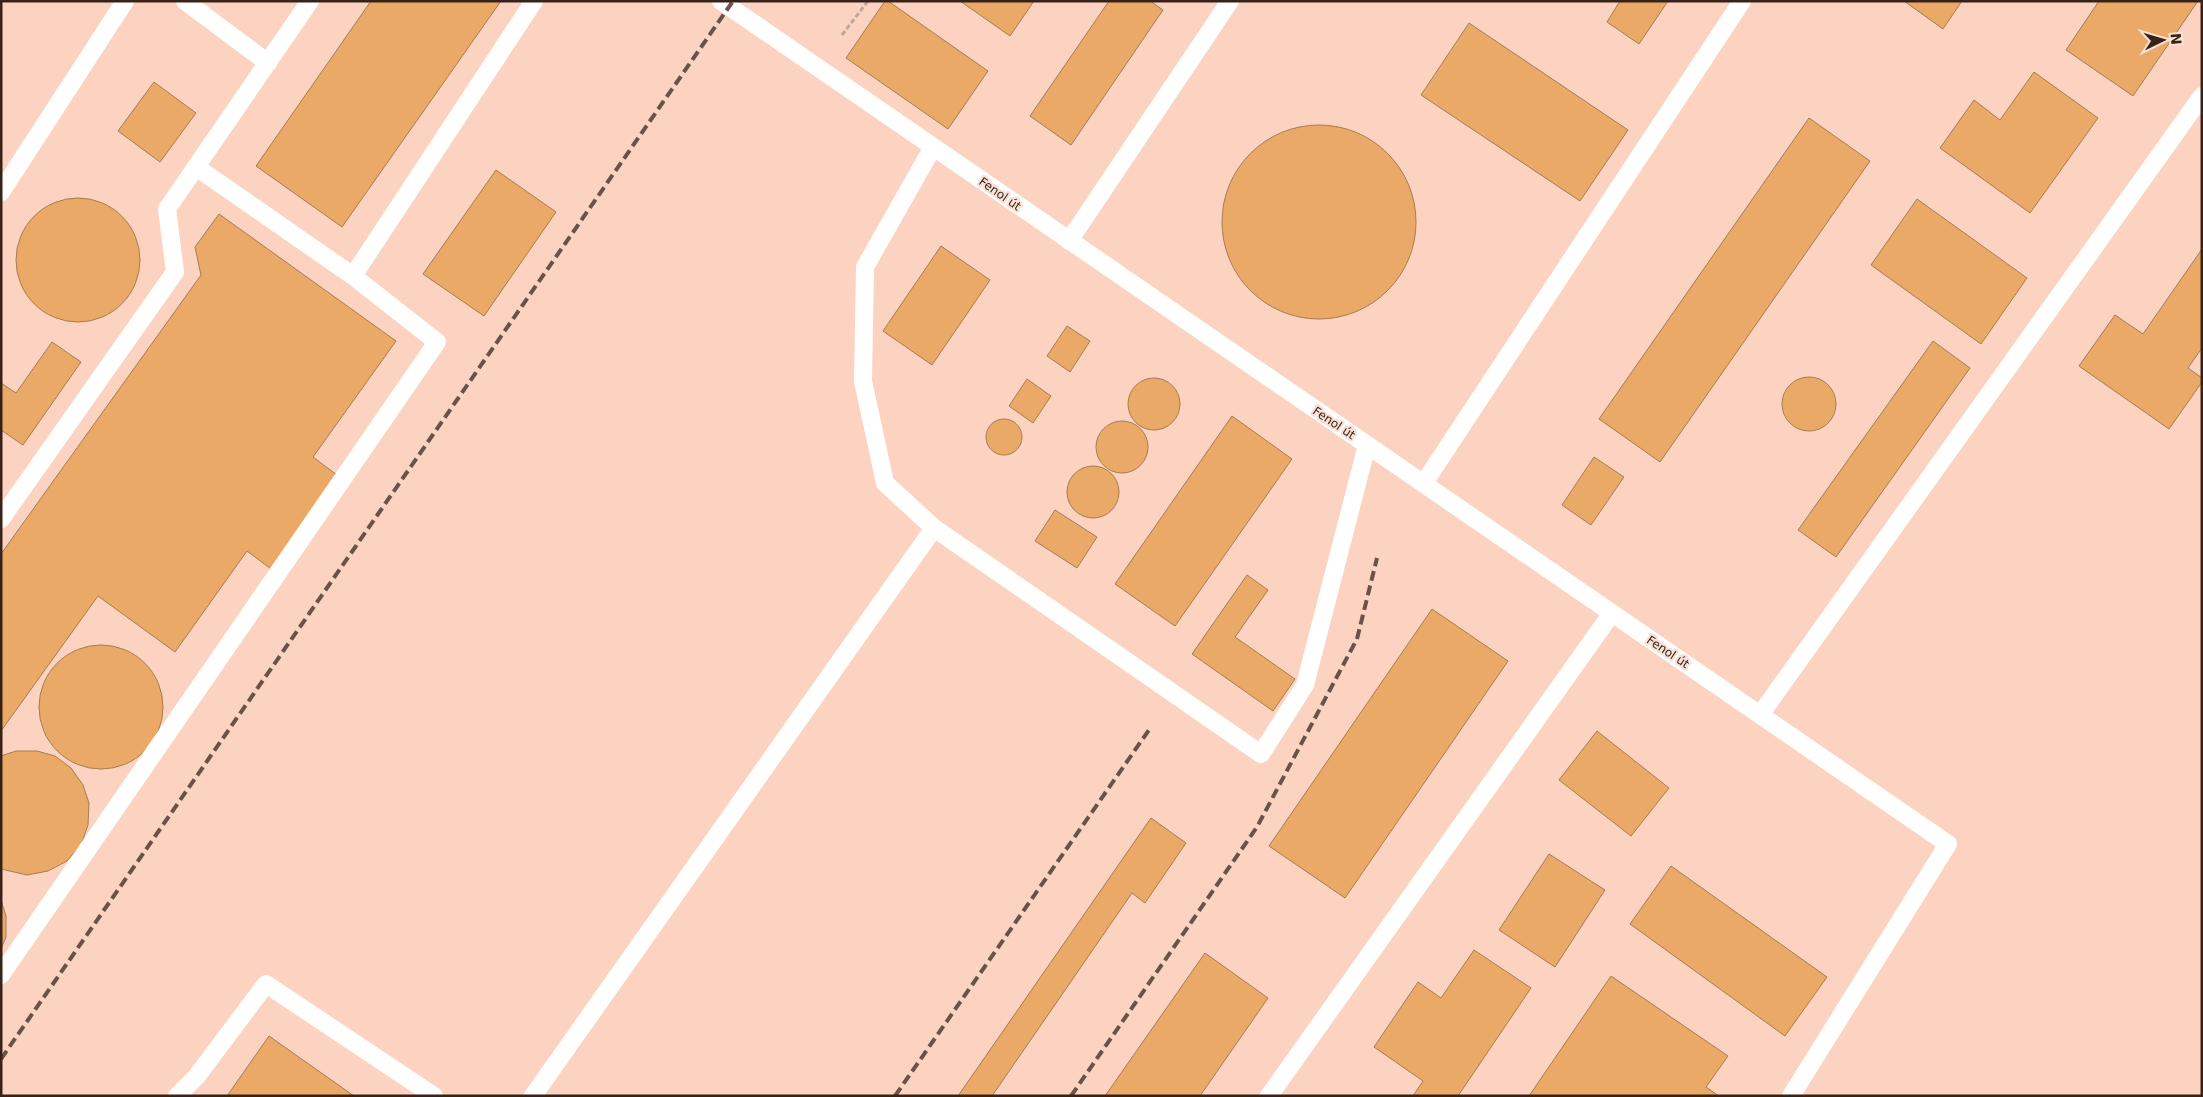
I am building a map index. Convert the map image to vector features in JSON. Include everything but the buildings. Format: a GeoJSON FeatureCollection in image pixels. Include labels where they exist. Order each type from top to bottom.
{"type":"FeatureCollection","features":[{"type":"Feature","properties":{"kind":"lane"},"geometry":{"type":"LineString","coordinates":[[1,192],[125,1]]}},
{"type":"Feature","properties":{"kind":"lane"},"geometry":{"type":"LineString","coordinates":[[185,1],[268,62]]}},
{"type":"Feature","properties":{"kind":"lane"},"geometry":{"type":"LineString","coordinates":[[1,519],[175,272],[167,209],[310,1]]}},
{"type":"Feature","properties":{"kind":"lane"},"geometry":{"type":"LineString","coordinates":[[353,276],[534,1]]}},
{"type":"Feature","properties":{"kind":"lane","name":"Fenol út"},"geometry":{"type":"LineString","coordinates":[[721,1],[1948,844],[1791,1096]]}},
{"type":"Feature","properties":{"kind":"lane"},"geometry":{"type":"LineString","coordinates":[[1069,241],[1230,1]]}},
{"type":"Feature","properties":{"kind":"lane"},"geometry":{"type":"LineString","coordinates":[[1424,483],[1742,1]]}},
{"type":"Feature","properties":{"kind":"lane"},"geometry":{"type":"LineString","coordinates":[[1760,715],[2202,96]]}},
{"type":"Feature","properties":{"kind":"lane"},"geometry":{"type":"LineString","coordinates":[[933,148],[865,267],[864,381],[885,483],[934,528],[1261,754],[1305,685],[1367,445]]}},
{"type":"Feature","properties":{"kind":"lane"},"geometry":{"type":"LineString","coordinates":[[1,975],[437,342],[353,276],[196,167]]}},
{"type":"Feature","properties":{"kind":"lane"},"geometry":{"type":"LineString","coordinates":[[533,1096],[934,528]]}},
{"type":"Feature","properties":{"kind":"lane"},"geometry":{"type":"LineString","coordinates":[[1269,1096],[1612,613]]}},
{"type":"Feature","properties":{"kind":"lane"},"geometry":{"type":"LineString","coordinates":[[178,1096],[196,1076],[266,984],[434,1096]]}},
{"type":"Feature","properties":{"kind":"path"},"geometry":{"type":"LineString","coordinates":[[842,35],[868,1]]}},
{"type":"Feature","properties":{"kind":"shaded area"},"geometry":{"type":"Polygon","coordinates":[[[1,1],[2202,1],[2202,1096],[1,1096],[1,1]]]}},
{"type":"Feature","properties":{"kind":"railway"},"geometry":{"type":"LineString","coordinates":[[1,1059],[733,1]]}},
{"type":"Feature","properties":{"kind":"railway"},"geometry":{"type":"LineString","coordinates":[[1071,1096],[1257,827],[1357,639],[1377,558]]}},
{"type":"Feature","properties":{"kind":"railway"},"geometry":{"type":"LineString","coordinates":[[895,1096],[1151,727]]}}]}
